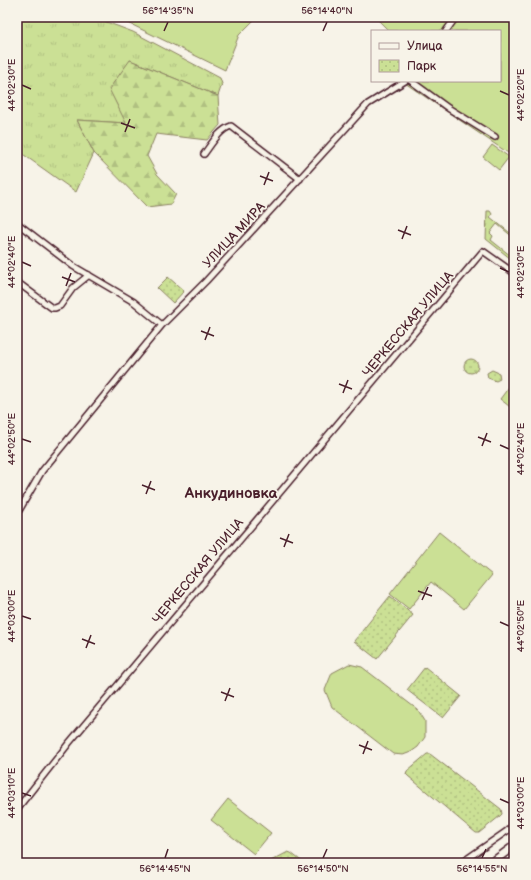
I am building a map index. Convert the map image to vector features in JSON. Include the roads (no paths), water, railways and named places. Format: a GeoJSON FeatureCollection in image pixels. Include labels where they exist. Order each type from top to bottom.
{"type":"FeatureCollection","features":[{"type":"Feature","properties":{"kind":"street"},"geometry":{"type":"LineString","coordinates":[[447,30],[456,17]]}},
{"type":"Feature","properties":{"kind":"street","name":"УЛИЦА МИРА"},"geometry":{"type":"LineString","coordinates":[[17,514],[42,471],[162,325],[206,281],[368,104],[403,82]]}},
{"type":"Feature","properties":{"kind":"street"},"geometry":{"type":"LineString","coordinates":[[412,82],[448,108],[495,137]]}},
{"type":"Feature","properties":{"kind":"street"},"geometry":{"type":"LineString","coordinates":[[204,154],[220,133],[231,126],[300,179]]}},
{"type":"Feature","properties":{"kind":"street"},"geometry":{"type":"LineString","coordinates":[[17,223],[73,266],[134,302],[162,325]]}},
{"type":"Feature","properties":{"kind":"street","name":"ЧЕРКЕССКАЯ УЛИЦА"},"geometry":{"type":"LineString","coordinates":[[17,809],[89,719],[483,251],[514,273]]}},
{"type":"Feature","properties":{"kind":"street"},"geometry":{"type":"LineString","coordinates":[[21,285],[52,308],[55,308],[60,306],[73,288],[89,275]]}},
{"type":"Feature","properties":{"kind":"street"},"geometry":{"type":"LineString","coordinates":[[461,863],[507,831],[514,824]]}},
{"type":"Feature","properties":{"kind":"street"},"geometry":{"type":"LineString","coordinates":[[490,863],[514,846]]}},
{"type":"Feature","properties":{"kind":"district","name":"Анкудиновка"},"geometry":{"type":"Point","coordinates":[231,493]}}]}
